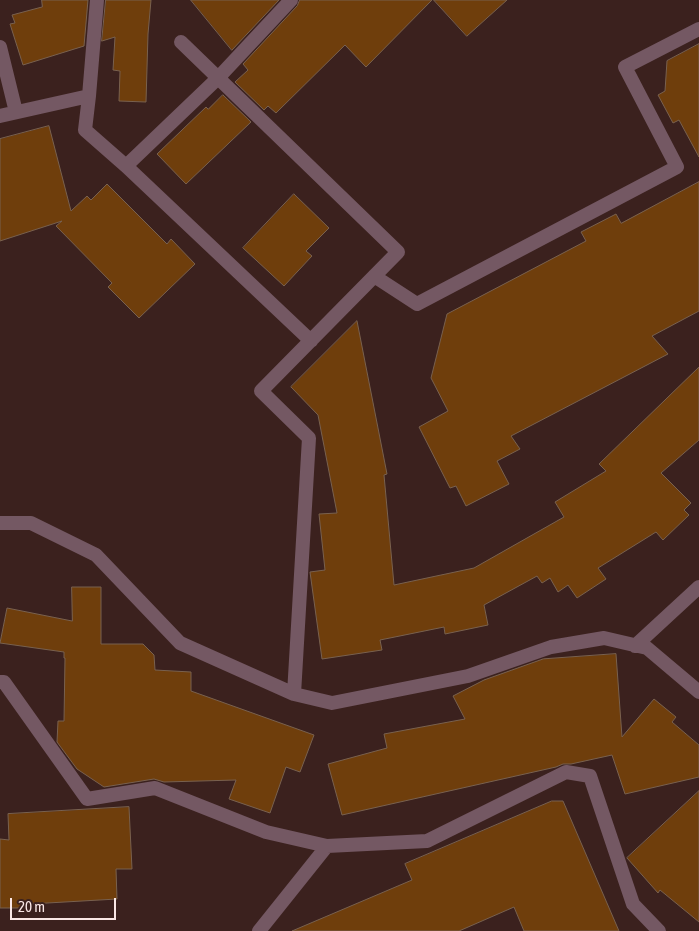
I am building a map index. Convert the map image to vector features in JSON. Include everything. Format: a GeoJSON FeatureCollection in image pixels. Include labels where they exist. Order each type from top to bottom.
{"type":"FeatureCollection","features":[{"type":"Feature","properties":{"kind":"street"},"geometry":{"type":"LineString","coordinates":[[97,0],[85,130],[126,166],[311,341]]}},
{"type":"Feature","properties":{"kind":"street"},"geometry":{"type":"LineString","coordinates":[[126,166],[218,78],[292,0]]}},
{"type":"Feature","properties":{"kind":"street"},"geometry":{"type":"LineString","coordinates":[[374,276],[417,304],[677,167],[625,67],[699,28]]}},
{"type":"Feature","properties":{"kind":"street"},"geometry":{"type":"LineString","coordinates":[[181,42],[398,252],[261,391],[309,438],[294,694]]}},
{"type":"Feature","properties":{"kind":"street"},"geometry":{"type":"LineString","coordinates":[[0,47],[16,112]]}},
{"type":"Feature","properties":{"kind":"street"},"geometry":{"type":"LineString","coordinates":[[0,116],[89,96]]}},
{"type":"Feature","properties":{"kind":"street"},"geometry":{"type":"LineString","coordinates":[[0,523],[31,523],[96,555],[180,643],[294,694],[332,702],[468,676],[551,646],[604,638],[647,648],[699,692]]}},
{"type":"Feature","properties":{"kind":"street"},"geometry":{"type":"LineString","coordinates":[[635,646],[699,587]]}},
{"type":"Feature","properties":{"kind":"street"},"geometry":{"type":"LineString","coordinates":[[0,682],[4,682],[87,799],[155,788],[266,832],[327,846],[427,841],[566,772],[590,776],[634,904],[659,931]]}},
{"type":"Feature","properties":{"kind":"street"},"geometry":{"type":"LineString","coordinates":[[258,931],[327,846]]}},
{"type":"Feature","properties":{"kind":"building"},"geometry":{"type":"Polygon","coordinates":[[[42,0],[88,0],[84,46],[23,65],[10,24],[15,23],[12,15],[42,7],[42,0]]]}},
{"type":"Feature","properties":{"kind":"building"},"geometry":{"type":"Polygon","coordinates":[[[106,0],[151,0],[146,102],[119,101],[120,71],[113,70],[115,37],[102,41],[106,0]]]}},
{"type":"Feature","properties":{"kind":"building"},"geometry":{"type":"Polygon","coordinates":[[[191,0],[279,0],[232,50],[191,0]]]}},
{"type":"Feature","properties":{"kind":"building"},"geometry":{"type":"Polygon","coordinates":[[[300,0],[432,0],[366,67],[345,45],[276,113],[268,106],[264,110],[235,82],[248,70],[243,64],[297,6],[300,0]]]}},
{"type":"Feature","properties":{"kind":"building"},"geometry":{"type":"Polygon","coordinates":[[[434,0],[507,0],[467,36],[434,0]]]}},
{"type":"Feature","properties":{"kind":"building"},"geometry":{"type":"Polygon","coordinates":[[[699,44],[699,157],[679,120],[673,123],[658,95],[665,91],[667,61],[699,44]]]}},
{"type":"Feature","properties":{"kind":"building"},"geometry":{"type":"Polygon","coordinates":[[[223,95],[251,122],[186,184],[157,154],[206,107],[208,109],[223,95]]]}},
{"type":"Feature","properties":{"kind":"building"},"geometry":{"type":"Polygon","coordinates":[[[49,126],[71,211],[87,196],[91,200],[107,184],[167,244],[171,239],[195,264],[139,318],[108,287],[112,283],[56,226],[62,221],[0,241],[0,139],[49,126]]]}},
{"type":"Feature","properties":{"kind":"building"},"geometry":{"type":"Polygon","coordinates":[[[699,182],[699,311],[652,336],[668,354],[511,436],[520,449],[497,461],[509,484],[466,506],[456,486],[450,488],[419,427],[448,411],[431,378],[447,314],[586,241],[581,232],[616,214],[621,223],[699,182]]]}},
{"type":"Feature","properties":{"kind":"building"},"geometry":{"type":"Polygon","coordinates":[[[294,194],[329,228],[306,251],[312,256],[284,286],[243,248],[294,194]]]}},
{"type":"Feature","properties":{"kind":"building"},"geometry":{"type":"Polygon","coordinates":[[[357,321],[387,474],[384,475],[394,585],[474,568],[564,517],[555,502],[606,471],[599,464],[699,367],[699,440],[661,473],[691,503],[684,510],[689,515],[663,540],[656,532],[598,568],[606,579],[577,598],[568,585],[558,592],[550,578],[542,583],[537,576],[484,605],[488,625],[445,634],[444,627],[380,640],[382,650],[322,659],[310,572],[325,570],[319,514],[337,513],[318,415],[291,387],[357,321]]]}},
{"type":"Feature","properties":{"kind":"building"},"geometry":{"type":"Polygon","coordinates":[[[72,587],[101,587],[101,644],[143,644],[154,655],[155,670],[191,672],[191,691],[314,735],[300,772],[286,767],[270,813],[229,799],[236,780],[164,782],[154,779],[104,787],[77,769],[57,742],[58,721],[64,721],[64,652],[0,643],[7,608],[72,621],[72,587]]]}},
{"type":"Feature","properties":{"kind":"building"},"geometry":{"type":"Polygon","coordinates":[[[616,654],[622,737],[654,699],[676,717],[672,722],[699,745],[699,777],[625,794],[612,755],[563,764],[342,815],[328,764],[387,748],[384,734],[465,719],[453,696],[484,680],[543,659],[616,654]]]}},
{"type":"Feature","properties":{"kind":"building"},"geometry":{"type":"Polygon","coordinates":[[[699,791],[699,922],[660,890],[658,893],[627,858],[699,791]]]}},
{"type":"Feature","properties":{"kind":"building"},"geometry":{"type":"Polygon","coordinates":[[[552,801],[563,801],[619,931],[524,931],[514,907],[459,931],[292,931],[412,880],[405,864],[552,801]]]}},
{"type":"Feature","properties":{"kind":"building"},"geometry":{"type":"Polygon","coordinates":[[[129,807],[132,869],[116,869],[117,899],[30,904],[30,908],[0,908],[0,839],[9,840],[8,814],[129,807]]]}}]}
